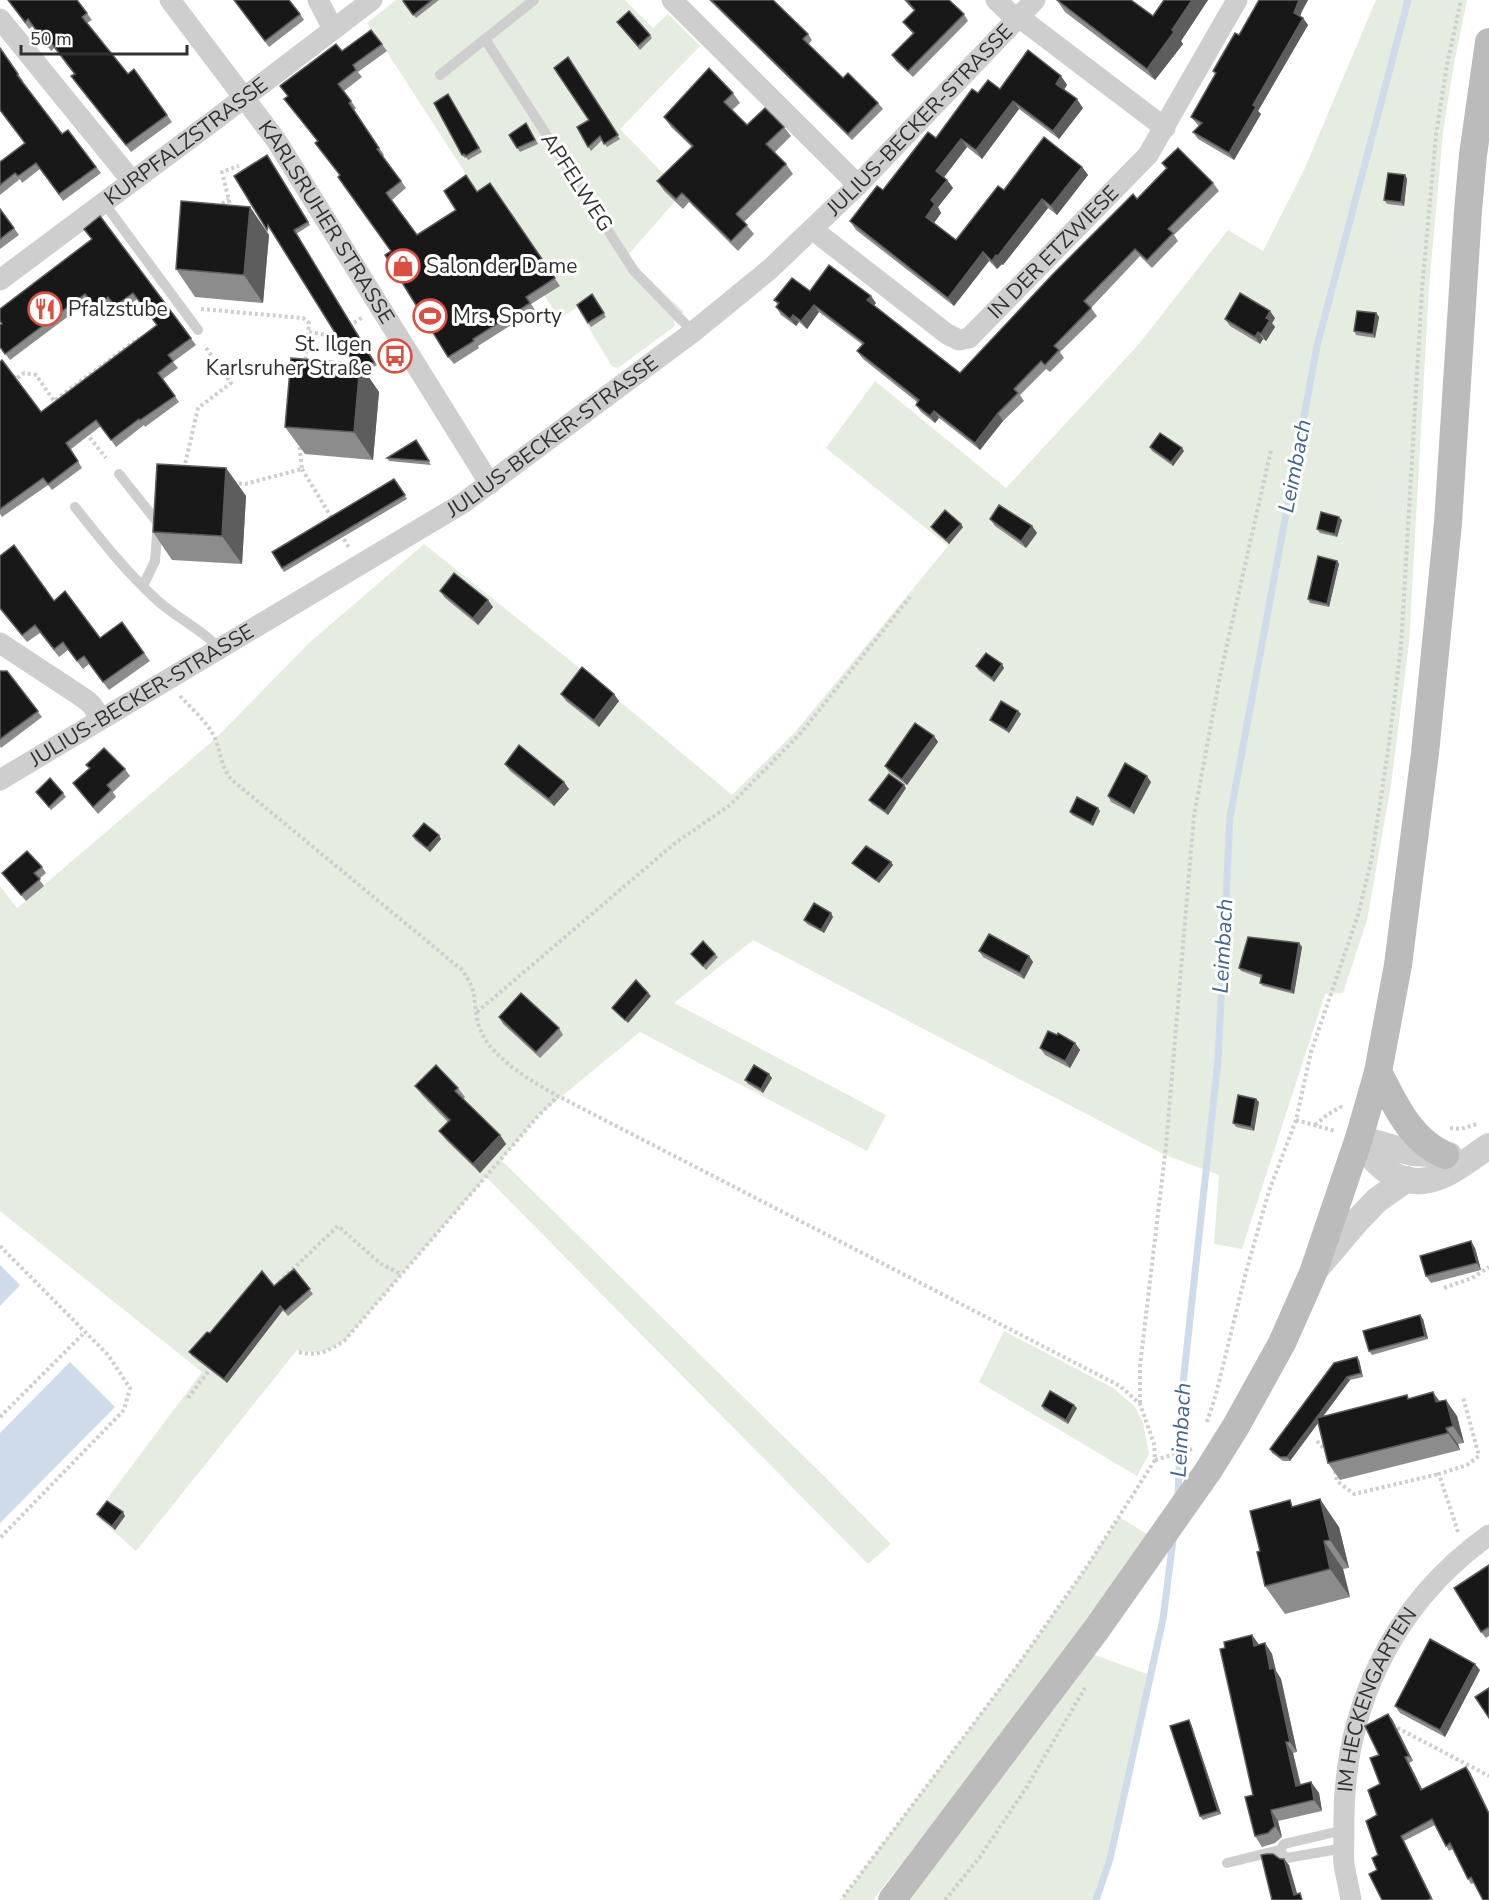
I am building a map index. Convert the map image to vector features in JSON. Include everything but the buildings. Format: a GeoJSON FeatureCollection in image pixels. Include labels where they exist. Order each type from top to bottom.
{"type":"FeatureCollection","features":[{"type":"Feature","properties":{"kind":"main road"},"geometry":{"type":"LineString","coordinates":[[892,1900],[1124,1592],[1208,1471],[1236,1426],[1282,1343],[1313,1273],[1359,1138],[1378,1072],[1398,965],[1425,753],[1448,523],[1473,155],[1489,42]]}},
{"type":"Feature","properties":{"kind":"main road"},"geometry":{"type":"LineString","coordinates":[[1378,1072],[1391,1098],[1414,1134],[1432,1150],[1445,1155]]}},
{"type":"Feature","properties":{"kind":"street","name":"KARLSRUHER STRASSE"},"geometry":{"type":"LineString","coordinates":[[170,0],[276,140],[490,483]]}},
{"type":"Feature","properties":{"kind":"street"},"geometry":{"type":"LineString","coordinates":[[318,0],[333,29]]}},
{"type":"Feature","properties":{"kind":"street","name":"KURPFALZSTRASSE"},"geometry":{"type":"LineString","coordinates":[[0,280],[372,0]]}},
{"type":"Feature","properties":{"kind":"street"},"geometry":{"type":"LineString","coordinates":[[672,0],[858,185]]}},
{"type":"Feature","properties":{"kind":"street"},"geometry":{"type":"LineString","coordinates":[[996,0],[1018,19],[1165,128]]}},
{"type":"Feature","properties":{"kind":"street","name":"JULIUS-BECKER-STRASSE"},"geometry":{"type":"LineString","coordinates":[[0,780],[463,503],[490,483],[686,325],[753,284],[858,185],[1035,0]]}},
{"type":"Feature","properties":{"kind":"street","name":"IN DER ETZWIESE"},"geometry":{"type":"LineString","coordinates":[[812,229],[946,334],[956,340],[972,336],[1155,146],[1237,0]]}},
{"type":"Feature","properties":{"kind":"street"},"geometry":{"type":"LineString","coordinates":[[0,19],[132,181]]}},
{"type":"Feature","properties":{"kind":"street"},"geometry":{"type":"LineString","coordinates":[[0,643],[85,699],[101,719]]}},
{"type":"Feature","properties":{"kind":"street"},"geometry":{"type":"LineString","coordinates":[[1359,1138],[1412,1153],[1445,1155],[1486,1148]]}},
{"type":"Feature","properties":{"kind":"street"},"geometry":{"type":"LineString","coordinates":[[1359,1138],[1372,1159],[1386,1171],[1407,1179],[1421,1181],[1447,1173],[1486,1148]]}},
{"type":"Feature","properties":{"kind":"street"},"geometry":{"type":"LineString","coordinates":[[1313,1273],[1377,1200],[1407,1179]]}},
{"type":"Feature","properties":{"kind":"street","name":"IM HECKENGARTEN"},"geometry":{"type":"LineString","coordinates":[[1352,1900],[1344,1864],[1343,1800],[1360,1707],[1387,1646],[1414,1608],[1465,1553],[1489,1535]]}},
{"type":"Feature","properties":{"kind":"lane"},"geometry":{"type":"LineString","coordinates":[[440,75],[534,0]]}},
{"type":"Feature","properties":{"kind":"lane","name":"APFELWEG"},"geometry":{"type":"LineString","coordinates":[[485,39],[634,271],[686,325]]}},
{"type":"Feature","properties":{"kind":"lane"},"geometry":{"type":"LineString","coordinates":[[104,202],[198,330]]}},
{"type":"Feature","properties":{"kind":"lane"},"geometry":{"type":"LineString","coordinates":[[119,474],[158,523],[155,561],[143,586]]}},
{"type":"Feature","properties":{"kind":"lane"},"geometry":{"type":"LineString","coordinates":[[75,507],[112,553],[143,586],[163,605],[210,639],[220,649]]}},
{"type":"Feature","properties":{"kind":"lane"},"geometry":{"type":"LineString","coordinates":[[1344,1839],[1287,1858],[1279,1852],[1227,1863],[1280,1850],[1284,1844],[1344,1839]]}},
{"type":"Feature","properties":{"kind":"path"},"geometry":{"type":"LineString","coordinates":[[1204,1429],[1216,1394],[1269,1191],[1296,1120],[1311,1052],[1358,915],[1371,862],[1401,645],[1422,289],[1436,135],[1447,65],[1461,0]]}},
{"type":"Feature","properties":{"kind":"path"},"geometry":{"type":"LineString","coordinates":[[232,213],[222,172],[239,166]]}},
{"type":"Feature","properties":{"kind":"path"},"geometry":{"type":"LineString","coordinates":[[210,213],[229,199]]}},
{"type":"Feature","properties":{"kind":"path"},"geometry":{"type":"LineString","coordinates":[[309,332],[333,336],[380,307]]}},
{"type":"Feature","properties":{"kind":"path"},"geometry":{"type":"LineString","coordinates":[[188,317],[198,309],[303,318],[309,323],[305,368]]}},
{"type":"Feature","properties":{"kind":"path"},"geometry":{"type":"LineString","coordinates":[[182,479],[198,408],[231,383],[201,341],[198,330]]}},
{"type":"Feature","properties":{"kind":"path"},"geometry":{"type":"LineString","coordinates":[[10,372],[16,379],[24,373],[36,375],[54,401],[139,338]]}},
{"type":"Feature","properties":{"kind":"path"},"geometry":{"type":"LineString","coordinates":[[60,397],[67,406]]}},
{"type":"Feature","properties":{"kind":"path"},"geometry":{"type":"LineString","coordinates":[[86,432],[106,459]]}},
{"type":"Feature","properties":{"kind":"path"},"geometry":{"type":"LineString","coordinates":[[299,433],[299,455],[302,469],[359,565]]}},
{"type":"Feature","properties":{"kind":"path"},"geometry":{"type":"LineString","coordinates":[[841,1900],[1018,1665],[1090,1562],[1155,1460],[1154,1444],[1140,1404],[1140,1366],[1166,1146],[1194,816],[1220,676],[1271,450]]}},
{"type":"Feature","properties":{"kind":"path"},"geometry":{"type":"LineString","coordinates":[[224,482],[245,484],[302,469]]}},
{"type":"Feature","properties":{"kind":"path"},"geometry":{"type":"LineString","coordinates":[[477,1013],[674,844],[737,798],[800,734],[910,597]]}},
{"type":"Feature","properties":{"kind":"path"},"geometry":{"type":"LineString","coordinates":[[169,680],[208,725],[215,739],[225,772],[232,780],[462,970],[475,994],[478,1024],[492,1048],[525,1078],[1120,1386],[1140,1404]]}},
{"type":"Feature","properties":{"kind":"path"},"geometry":{"type":"LineString","coordinates":[[299,1352],[312,1355],[328,1351],[344,1341],[539,1115],[558,1096]]}},
{"type":"Feature","properties":{"kind":"path"},"geometry":{"type":"LineString","coordinates":[[1296,1120],[1359,1138]]}},
{"type":"Feature","properties":{"kind":"path"},"geometry":{"type":"LineString","coordinates":[[277,1284],[338,1226],[381,1264],[401,1275]]}},
{"type":"Feature","properties":{"kind":"path"},"geometry":{"type":"LineString","coordinates":[[0,1246],[108,1355],[130,1388],[124,1410],[0,1538]]}},
{"type":"Feature","properties":{"kind":"path"},"geometry":{"type":"LineString","coordinates":[[1444,1288],[1472,1278],[1489,1267]]}},
{"type":"Feature","properties":{"kind":"path"},"geometry":{"type":"LineString","coordinates":[[0,1417],[85,1332]]}},
{"type":"Feature","properties":{"kind":"path"},"geometry":{"type":"LineString","coordinates":[[188,1398],[215,1363]]}},
{"type":"Feature","properties":{"kind":"path"},"geometry":{"type":"LineString","coordinates":[[1334,1465],[1337,1481],[1354,1494],[1467,1465],[1479,1455],[1463,1397]]}},
{"type":"Feature","properties":{"kind":"path"},"geometry":{"type":"LineString","coordinates":[[1317,1441],[1332,1457]]}},
{"type":"Feature","properties":{"kind":"path"},"geometry":{"type":"LineString","coordinates":[[1155,1460],[1191,1450],[1197,1444]]}},
{"type":"Feature","properties":{"kind":"path"},"geometry":{"type":"LineString","coordinates":[[1439,1474],[1465,1553]]}},
{"type":"Feature","properties":{"kind":"path"},"geometry":{"type":"LineString","coordinates":[[945,1900],[980,1857],[1026,1788],[1084,1692],[1087,1682]]}},
{"type":"Feature","properties":{"kind":"path"},"geometry":{"type":"LineString","coordinates":[[1360,1707],[1489,1776]]}},
{"type":"Feature","properties":{"kind":"shaded area"},"geometry":{"type":"Polygon","coordinates":[[[396,0],[625,0],[653,28],[668,14],[700,46],[620,129],[682,193],[629,254],[641,271],[684,312],[674,321],[675,326],[618,368],[611,365],[577,308],[559,318],[367,23],[396,0]]]}},
{"type":"Feature","properties":{"kind":"shaded area"},"geometry":{"type":"Polygon","coordinates":[[[1376,0],[1467,0],[1443,132],[1429,288],[1409,643],[1391,785],[1367,920],[1343,993],[1325,994],[1242,1249],[1214,1244],[1219,1175],[1165,1155],[753,940],[674,1003],[886,1115],[867,1151],[640,1032],[539,1115],[501,1160],[891,1544],[868,1564],[486,1177],[344,1341],[322,1352],[297,1350],[136,1551],[95,1515],[202,1372],[0,1211],[0,886],[17,908],[215,739],[309,643],[424,544],[587,674],[732,795],[796,731],[948,546],[826,448],[875,381],[1006,488],[1139,344],[1228,230],[1263,251],[1304,170],[1376,0]]]}},
{"type":"Feature","properties":{"kind":"shaded area"},"geometry":{"type":"Polygon","coordinates":[[[1004,1331],[1113,1388],[1135,1407],[1143,1422],[1149,1454],[1137,1476],[979,1382],[1004,1331]]]}},
{"type":"Feature","properties":{"kind":"shaded area"},"geometry":{"type":"Polygon","coordinates":[[[1119,1517],[1150,1536],[985,1756],[873,1900],[841,1900],[1053,1616],[1119,1517]]]}},
{"type":"Feature","properties":{"kind":"shaded area"},"geometry":{"type":"Polygon","coordinates":[[[1092,1654],[1150,1675],[1110,1859],[1096,1900],[905,1900],[1092,1654]]]}},
{"type":"Feature","properties":{"kind":"water"},"geometry":{"type":"Polygon","coordinates":[[[0,1265],[20,1285],[0,1306],[0,1265]]]}},
{"type":"Feature","properties":{"kind":"water"},"geometry":{"type":"Polygon","coordinates":[[[70,1362],[115,1407],[0,1523],[0,1433],[70,1362]]]}},
{"type":"Feature","properties":{"kind":"waterway","name":"Leimbach"},"geometry":{"type":"LineString","coordinates":[[1178,1496],[1182,1393],[1218,1060],[1230,817],[1317,346],[1408,0]]}},
{"type":"Feature","properties":{"kind":"waterway","name":"Leimbach"},"geometry":{"type":"LineString","coordinates":[[1096,1900],[1110,1859],[1163,1619],[1173,1540]]}},
{"type":"Feature","properties":{"kind":"place","name":"Salon der Dame"},"geometry":{"type":"Point","coordinates":[403,266]}},
{"type":"Feature","properties":{"kind":"place","name":"Pfalzstube"},"geometry":{"type":"Point","coordinates":[45,309]}},
{"type":"Feature","properties":{"kind":"place","name":"Mrs. Sporty"},"geometry":{"type":"Point","coordinates":[430,316]}},
{"type":"Feature","properties":{"kind":"place","name":"St. Ilgen Karlsruher Straße"},"geometry":{"type":"Point","coordinates":[395,356]}}]}
